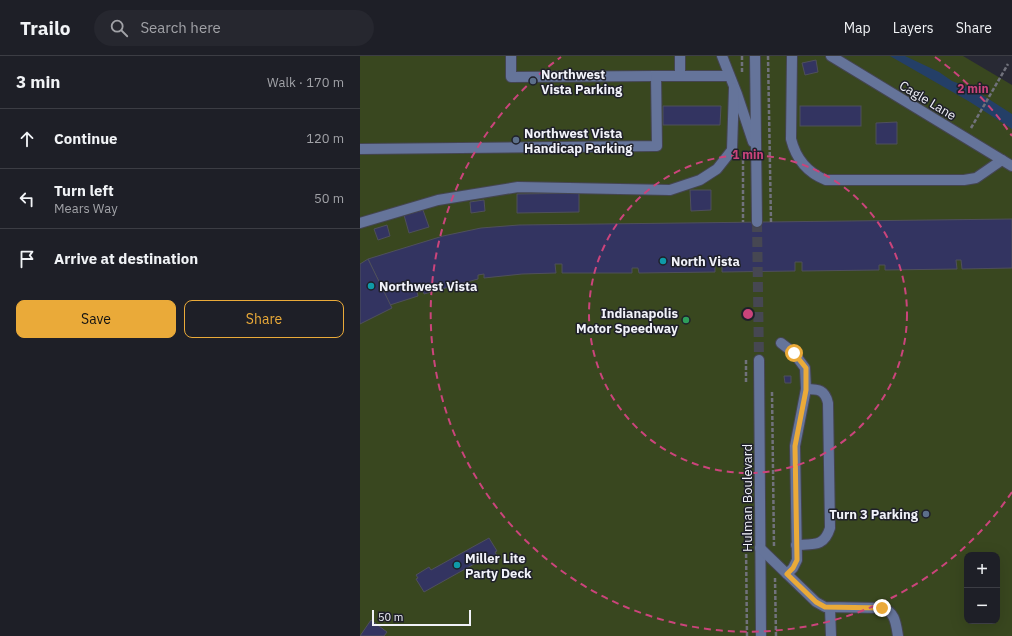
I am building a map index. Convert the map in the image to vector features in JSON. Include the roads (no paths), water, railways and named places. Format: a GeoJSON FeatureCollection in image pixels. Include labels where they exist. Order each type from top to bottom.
{"type":"FeatureCollection","features":[{"type":"Feature","properties":{"kind":"street"},"geometry":{"type":"LineString","coordinates":[[511,56],[511,77],[729,76]]}},
{"type":"Feature","properties":{"kind":"street"},"geometry":{"type":"LineString","coordinates":[[680,56],[680,76]]}},
{"type":"Feature","properties":{"kind":"street"},"geometry":{"type":"LineString","coordinates":[[722,56],[756,151]]}},
{"type":"Feature","properties":{"kind":"street"},"geometry":{"type":"LineString","coordinates":[[755,56],[757,222]]}},
{"type":"Feature","properties":{"kind":"street"},"geometry":{"type":"LineString","coordinates":[[792,56],[791,139],[794,151],[804,166],[817,177],[826,180],[964,180],[976,178],[1002,160]]}},
{"type":"Feature","properties":{"kind":"street","name":"Cagle Lane"},"geometry":{"type":"LineString","coordinates":[[830,56],[1012,166]]}},
{"type":"Feature","properties":{"kind":"street"},"geometry":{"type":"LineString","coordinates":[[360,149],[657,146],[656,76]]}},
{"type":"Feature","properties":{"kind":"street"},"geometry":{"type":"LineString","coordinates":[[360,223],[438,200],[518,187],[670,190],[700,180],[716,169],[732,150],[734,88]]}},
{"type":"Feature","properties":{"kind":"street"},"geometry":{"type":"LineString","coordinates":[[781,343],[794,353],[806,368],[806,390],[795,446],[797,560],[793,568],[787,574]]}},
{"type":"Feature","properties":{"kind":"street","name":"Hulman Boulevard"},"geometry":{"type":"LineString","coordinates":[[759,360],[761,636]]}},
{"type":"Feature","properties":{"kind":"street"},"geometry":{"type":"LineString","coordinates":[[796,544],[815,544],[823,542],[828,536],[830,528],[828,403],[822,392],[816,390],[806,390]]}},
{"type":"Feature","properties":{"kind":"street"},"geometry":{"type":"LineString","coordinates":[[760,548],[816,602],[825,607],[888,609],[896,620],[898,636]]}},
{"type":"Feature","properties":{"kind":"street"},"geometry":{"type":"LineString","coordinates":[[830,608],[831,636]]}},
{"type":"Feature","properties":{"kind":"water"},"geometry":{"type":"Polygon","coordinates":[[[890,56],[905,56],[939,72],[952,81],[973,89],[1012,114],[1012,129],[970,102],[890,56]]]}},
{"type":"Feature","properties":{"kind":"tunnel"},"geometry":{"type":"LineString","coordinates":[[757,222],[759,360]]}},
{"type":"Feature","properties":{"kind":"place","name":"Northwest Vista Parking"},"geometry":{"type":"Point","coordinates":[533,81]}},
{"type":"Feature","properties":{"kind":"place","name":"Northwest Vista Handicap Parking"},"geometry":{"type":"Point","coordinates":[516,140]}},
{"type":"Feature","properties":{"kind":"place","name":"North Vista"},"geometry":{"type":"Point","coordinates":[663,261]}},
{"type":"Feature","properties":{"kind":"place","name":"Northwest Vista"},"geometry":{"type":"Point","coordinates":[371,286]}},
{"type":"Feature","properties":{"kind":"place","name":"Indianapolis Motor Speedway"},"geometry":{"type":"Point","coordinates":[686,320]}},
{"type":"Feature","properties":{"kind":"place","name":"Turn 3 Parking"},"geometry":{"type":"Point","coordinates":[926,514]}},
{"type":"Feature","properties":{"kind":"place","name":"Miller Lite Party Deck"},"geometry":{"type":"Point","coordinates":[457,565]}}]}
